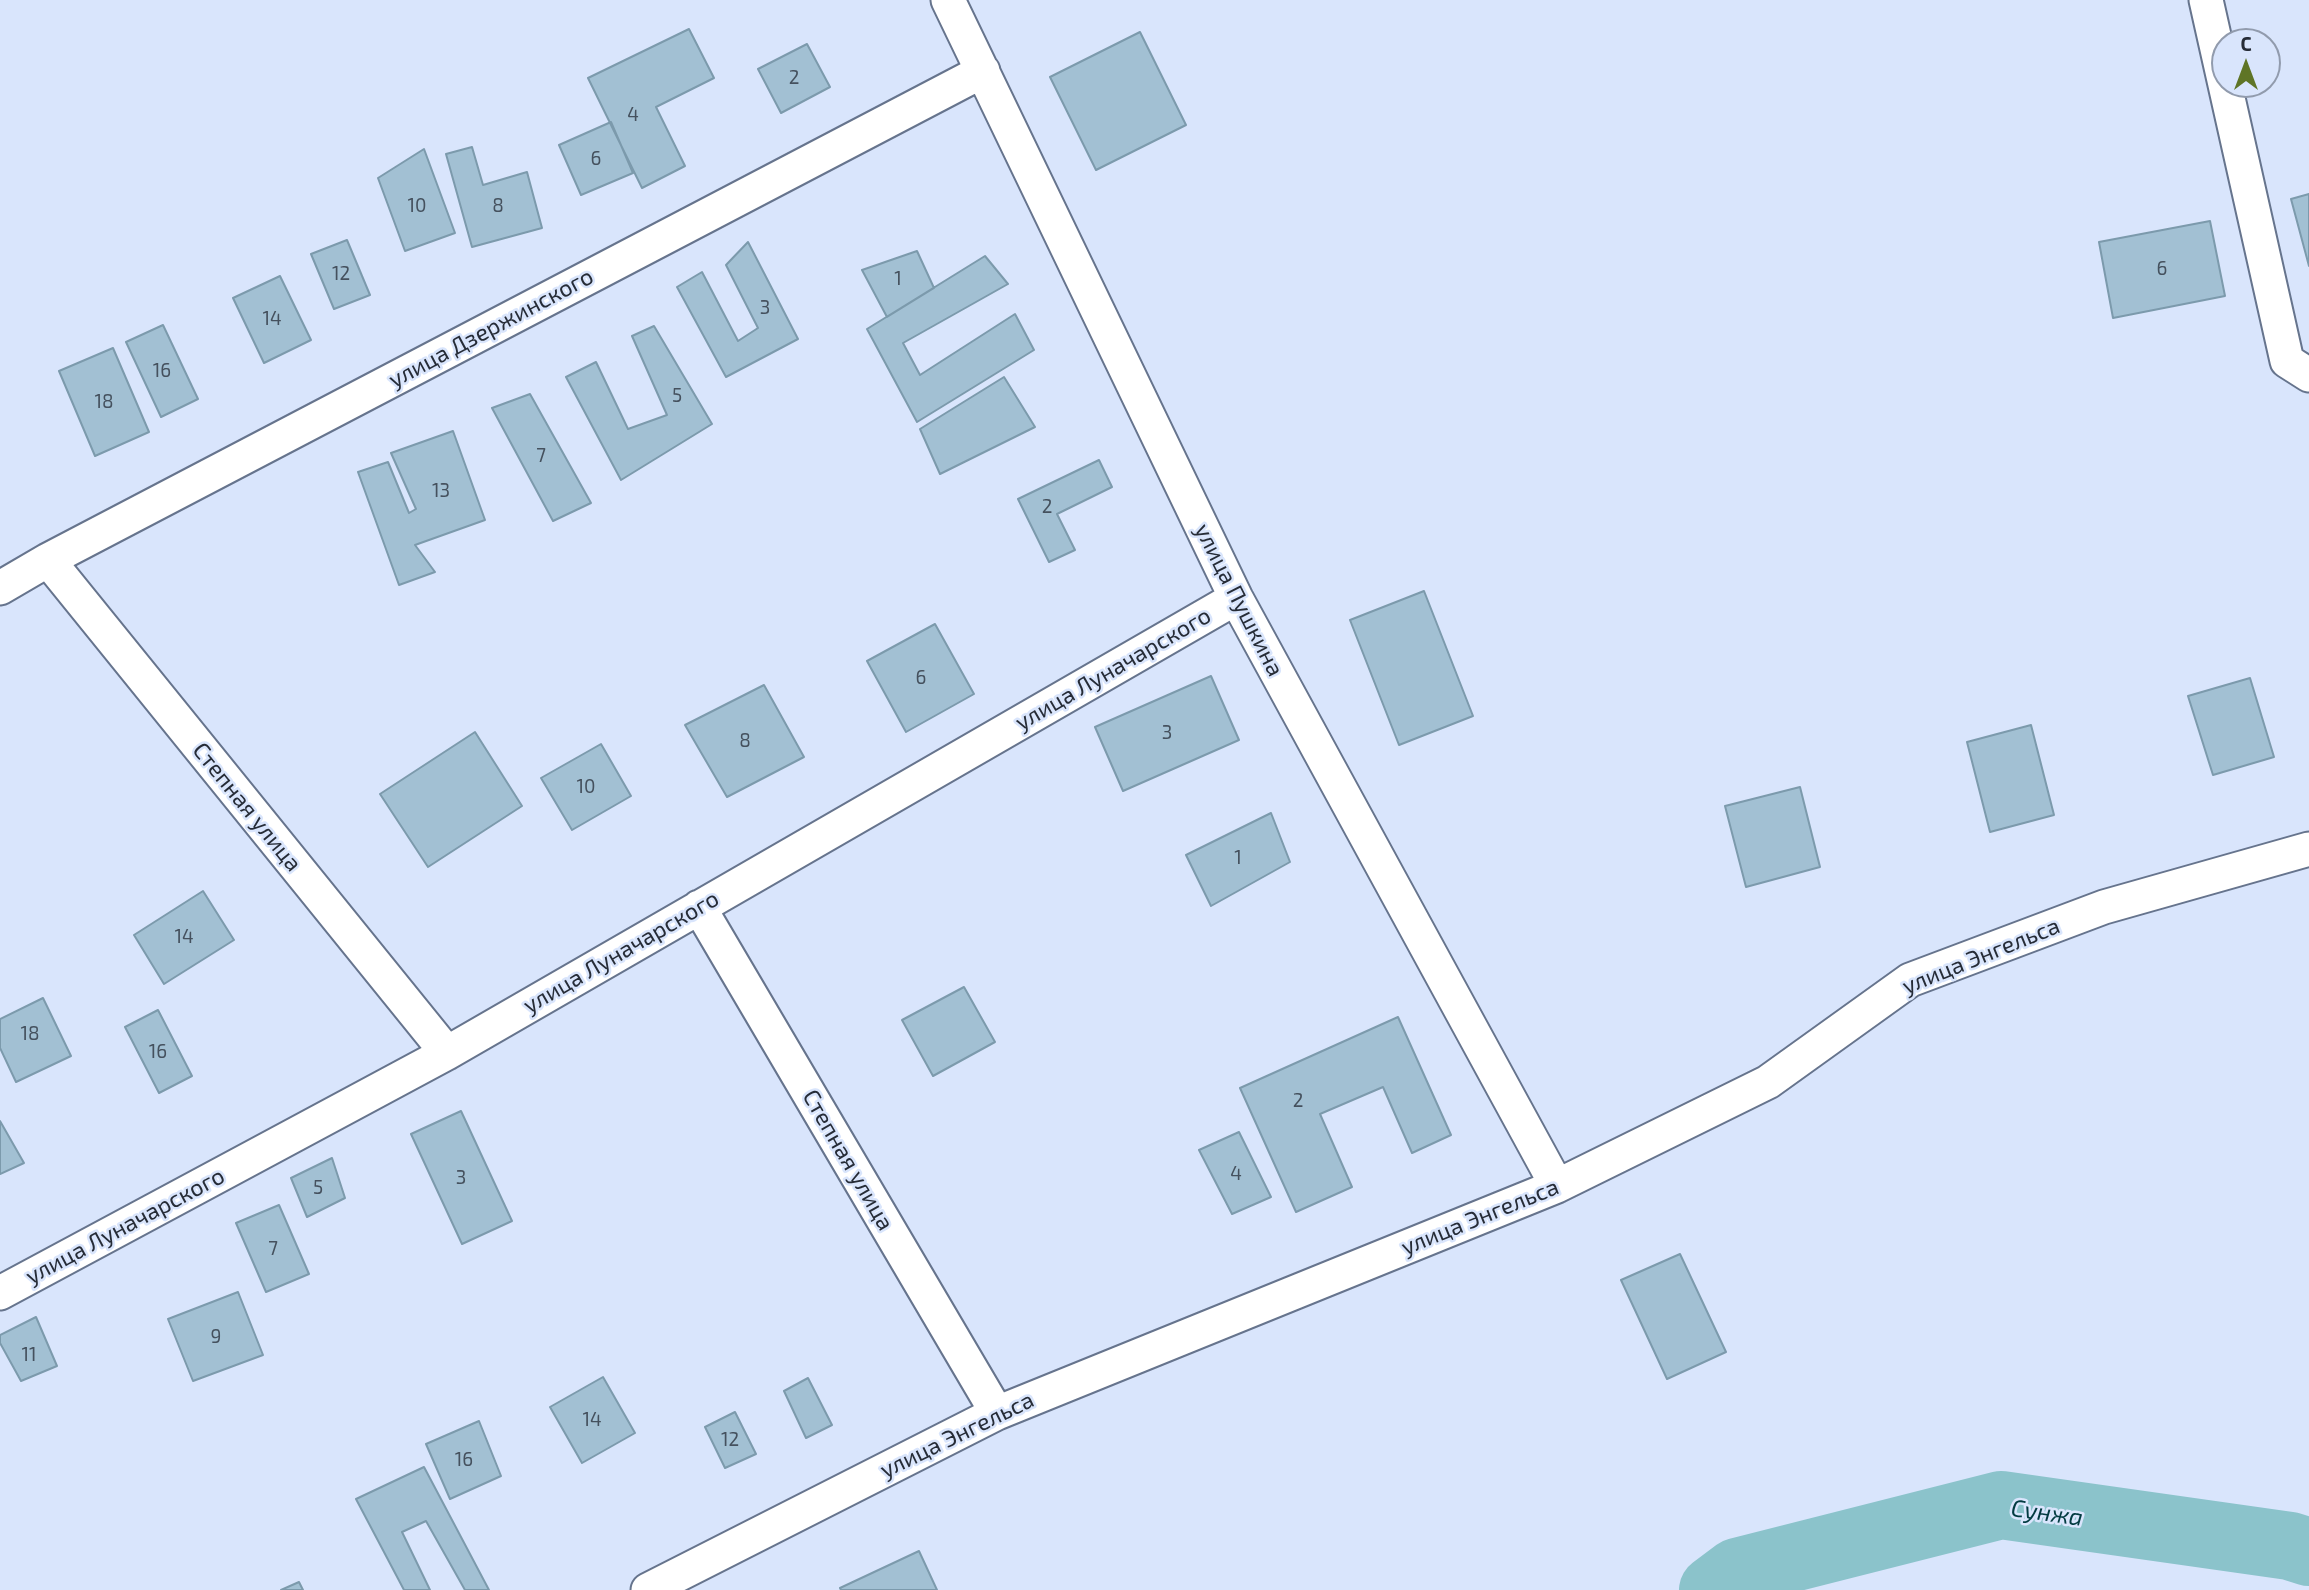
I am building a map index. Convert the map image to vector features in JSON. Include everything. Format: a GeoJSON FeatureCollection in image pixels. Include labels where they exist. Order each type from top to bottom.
{"type":"FeatureCollection","features":[{"type":"Feature","properties":{"kind":"street","name":"улица Пушкина"},"geometry":{"type":"LineString","coordinates":[[948,0],[1236,598],[1557,1186]]}},
{"type":"Feature","properties":{"kind":"street"},"geometry":{"type":"LineString","coordinates":[[2206,0],[2287,361],[2309,375]]}},
{"type":"Feature","properties":{"kind":"street","name":"улица Дзержинского"},"geometry":{"type":"LineString","coordinates":[[0,588],[48,560],[983,71]]}},
{"type":"Feature","properties":{"kind":"street","name":"Степная улица"},"geometry":{"type":"LineString","coordinates":[[48,560],[447,1053]]}},
{"type":"Feature","properties":{"kind":"street","name":"улица Луначарского"},"geometry":{"type":"LineString","coordinates":[[0,1293],[447,1053],[1236,598]]}},
{"type":"Feature","properties":{"kind":"street","name":"улица Энгельса"},"geometry":{"type":"LineString","coordinates":[[648,1590],[997,1413],[1557,1186],[1768,1082],[1910,980],[2105,907],[2309,849]]}},
{"type":"Feature","properties":{"kind":"street","name":"Степная улица"},"geometry":{"type":"LineString","coordinates":[[699,907],[997,1413]]}},
{"type":"Feature","properties":{"kind":"building"},"geometry":{"type":"Polygon","coordinates":[[[689,29],[714,78],[656,107],[685,166],[642,188],[588,78],[689,29]]]}},
{"type":"Feature","properties":{"kind":"building"},"geometry":{"type":"Polygon","coordinates":[[[1140,32],[1186,125],[1096,170],[1050,77],[1140,32]]]}},
{"type":"Feature","properties":{"kind":"building"},"geometry":{"type":"Polygon","coordinates":[[[807,44],[830,87],[781,113],[758,69],[807,44]]]}},
{"type":"Feature","properties":{"kind":"building"},"geometry":{"type":"Polygon","coordinates":[[[611,122],[633,173],[581,195],[559,145],[611,122]]]}},
{"type":"Feature","properties":{"kind":"building"},"geometry":{"type":"Polygon","coordinates":[[[472,147],[483,185],[527,172],[542,228],[472,247],[446,154],[472,147]]]}},
{"type":"Feature","properties":{"kind":"building"},"geometry":{"type":"Polygon","coordinates":[[[424,149],[455,233],[405,251],[378,178],[424,149]]]}},
{"type":"Feature","properties":{"kind":"building"},"geometry":{"type":"Polygon","coordinates":[[[2309,194],[2309,266],[2291,199],[2309,194]]]}},
{"type":"Feature","properties":{"kind":"building"},"geometry":{"type":"Polygon","coordinates":[[[2210,221],[2225,296],[2113,318],[2099,242],[2210,221]]]}},
{"type":"Feature","properties":{"kind":"building"},"geometry":{"type":"Polygon","coordinates":[[[347,240],[370,295],[334,309],[311,254],[347,240]]]}},
{"type":"Feature","properties":{"kind":"building"},"geometry":{"type":"Polygon","coordinates":[[[748,242],[798,339],[726,377],[677,287],[702,272],[738,341],[758,328],[726,265],[748,242]]]}},
{"type":"Feature","properties":{"kind":"building"},"geometry":{"type":"Polygon","coordinates":[[[917,251],[934,288],[887,317],[862,270],[917,251]]]}},
{"type":"Feature","properties":{"kind":"building"},"geometry":{"type":"Polygon","coordinates":[[[985,256],[1008,284],[903,343],[920,375],[1015,314],[1034,350],[917,422],[867,329],[985,256]]]}},
{"type":"Feature","properties":{"kind":"building"},"geometry":{"type":"Polygon","coordinates":[[[280,276],[311,340],[264,363],[233,298],[280,276]]]}},
{"type":"Feature","properties":{"kind":"building"},"geometry":{"type":"Polygon","coordinates":[[[163,325],[198,399],[161,417],[126,342],[163,325]]]}},
{"type":"Feature","properties":{"kind":"building"},"geometry":{"type":"Polygon","coordinates":[[[654,326],[712,424],[621,480],[566,377],[596,362],[628,429],[667,415],[632,336],[654,326]]]}},
{"type":"Feature","properties":{"kind":"building"},"geometry":{"type":"Polygon","coordinates":[[[113,348],[149,432],[95,456],[59,371],[113,348]]]}},
{"type":"Feature","properties":{"kind":"building"},"geometry":{"type":"Polygon","coordinates":[[[1004,377],[1035,427],[940,474],[920,429],[1004,377]]]}},
{"type":"Feature","properties":{"kind":"building"},"geometry":{"type":"Polygon","coordinates":[[[530,394],[591,503],[553,521],[492,408],[530,394]]]}},
{"type":"Feature","properties":{"kind":"building"},"geometry":{"type":"Polygon","coordinates":[[[453,431],[485,520],[415,545],[435,572],[399,585],[358,472],[388,462],[409,513],[416,509],[391,453],[453,431]]]}},
{"type":"Feature","properties":{"kind":"building"},"geometry":{"type":"Polygon","coordinates":[[[1099,460],[1112,487],[1057,514],[1075,550],[1049,562],[1018,499],[1099,460]]]}},
{"type":"Feature","properties":{"kind":"building"},"geometry":{"type":"Polygon","coordinates":[[[1424,591],[1473,716],[1399,745],[1350,620],[1424,591]]]}},
{"type":"Feature","properties":{"kind":"building"},"geometry":{"type":"Polygon","coordinates":[[[935,624],[974,694],[906,732],[867,661],[935,624]]]}},
{"type":"Feature","properties":{"kind":"building"},"geometry":{"type":"Polygon","coordinates":[[[1211,676],[1239,740],[1123,791],[1095,727],[1211,676]]]}},
{"type":"Feature","properties":{"kind":"building"},"geometry":{"type":"Polygon","coordinates":[[[2250,678],[2274,757],[2213,775],[2188,696],[2250,678]]]}},
{"type":"Feature","properties":{"kind":"building"},"geometry":{"type":"Polygon","coordinates":[[[764,685],[804,757],[727,797],[685,725],[764,685]]]}},
{"type":"Feature","properties":{"kind":"building"},"geometry":{"type":"Polygon","coordinates":[[[2031,725],[2054,815],[1990,832],[1967,742],[2031,725]]]}},
{"type":"Feature","properties":{"kind":"building"},"geometry":{"type":"Polygon","coordinates":[[[475,732],[522,806],[428,867],[380,794],[475,732]]]}},
{"type":"Feature","properties":{"kind":"building"},"geometry":{"type":"Polygon","coordinates":[[[601,744],[631,796],[572,830],[541,778],[601,744]]]}},
{"type":"Feature","properties":{"kind":"building"},"geometry":{"type":"Polygon","coordinates":[[[1800,787],[1820,867],[1746,887],[1725,806],[1800,787]]]}},
{"type":"Feature","properties":{"kind":"building"},"geometry":{"type":"Polygon","coordinates":[[[1271,813],[1290,862],[1211,906],[1186,855],[1271,813]]]}},
{"type":"Feature","properties":{"kind":"building"},"geometry":{"type":"Polygon","coordinates":[[[203,891],[234,940],[164,984],[134,935],[203,891]]]}},
{"type":"Feature","properties":{"kind":"building"},"geometry":{"type":"Polygon","coordinates":[[[964,987],[995,1042],[933,1076],[902,1020],[964,987]]]}},
{"type":"Feature","properties":{"kind":"building"},"geometry":{"type":"Polygon","coordinates":[[[43,998],[71,1056],[16,1082],[0,1048],[0,1019],[43,998]]]}},
{"type":"Feature","properties":{"kind":"building"},"geometry":{"type":"Polygon","coordinates":[[[158,1010],[192,1076],[159,1093],[125,1027],[158,1010]]]}},
{"type":"Feature","properties":{"kind":"building"},"geometry":{"type":"Polygon","coordinates":[[[1398,1017],[1451,1135],[1412,1153],[1383,1087],[1320,1114],[1352,1187],[1296,1212],[1240,1088],[1398,1017]]]}},
{"type":"Feature","properties":{"kind":"building"},"geometry":{"type":"Polygon","coordinates":[[[461,1111],[512,1221],[462,1244],[411,1134],[461,1111]]]}},
{"type":"Feature","properties":{"kind":"building"},"geometry":{"type":"Polygon","coordinates":[[[0,1121],[24,1163],[0,1174],[0,1121]]]}},
{"type":"Feature","properties":{"kind":"building"},"geometry":{"type":"Polygon","coordinates":[[[1239,1132],[1271,1197],[1232,1214],[1199,1150],[1239,1132]]]}},
{"type":"Feature","properties":{"kind":"building"},"geometry":{"type":"Polygon","coordinates":[[[332,1158],[345,1198],[307,1217],[291,1178],[332,1158]]]}},
{"type":"Feature","properties":{"kind":"building"},"geometry":{"type":"Polygon","coordinates":[[[279,1205],[309,1274],[266,1292],[236,1223],[279,1205]]]}},
{"type":"Feature","properties":{"kind":"building"},"geometry":{"type":"Polygon","coordinates":[[[1680,1254],[1726,1352],[1667,1379],[1621,1280],[1680,1254]]]}},
{"type":"Feature","properties":{"kind":"building"},"geometry":{"type":"Polygon","coordinates":[[[238,1292],[263,1355],[193,1381],[168,1319],[238,1292]]]}},
{"type":"Feature","properties":{"kind":"building"},"geometry":{"type":"Polygon","coordinates":[[[36,1317],[57,1366],[21,1381],[0,1343],[0,1335],[36,1317]]]}},
{"type":"Feature","properties":{"kind":"building"},"geometry":{"type":"Polygon","coordinates":[[[603,1377],[635,1433],[582,1463],[550,1407],[603,1377]]]}},
{"type":"Feature","properties":{"kind":"building"},"geometry":{"type":"Polygon","coordinates":[[[808,1378],[832,1425],[806,1438],[784,1391],[808,1378]]]}},
{"type":"Feature","properties":{"kind":"building"},"geometry":{"type":"Polygon","coordinates":[[[735,1412],[756,1454],[725,1468],[705,1427],[735,1412]]]}},
{"type":"Feature","properties":{"kind":"building"},"geometry":{"type":"Polygon","coordinates":[[[479,1421],[501,1476],[450,1499],[426,1444],[479,1421]]]}},
{"type":"Feature","properties":{"kind":"building"},"geometry":{"type":"Polygon","coordinates":[[[424,1467],[489,1590],[465,1590],[426,1521],[402,1532],[430,1590],[404,1590],[356,1499],[424,1467]]]}},
{"type":"Feature","properties":{"kind":"building"},"geometry":{"type":"Polygon","coordinates":[[[919,1551],[937,1590],[840,1588],[919,1551]]]}},
{"type":"Feature","properties":{"kind":"building"},"geometry":{"type":"Polygon","coordinates":[[[299,1582],[303,1590],[281,1590],[299,1582]]]}},
{"type":"Feature","properties":{"kind":"waterway","name":"Сунжа"},"geometry":{"type":"LineString","coordinates":[[1713,1590],[1737,1572],[2001,1505],[2290,1546],[2309,1552]]}}]}
